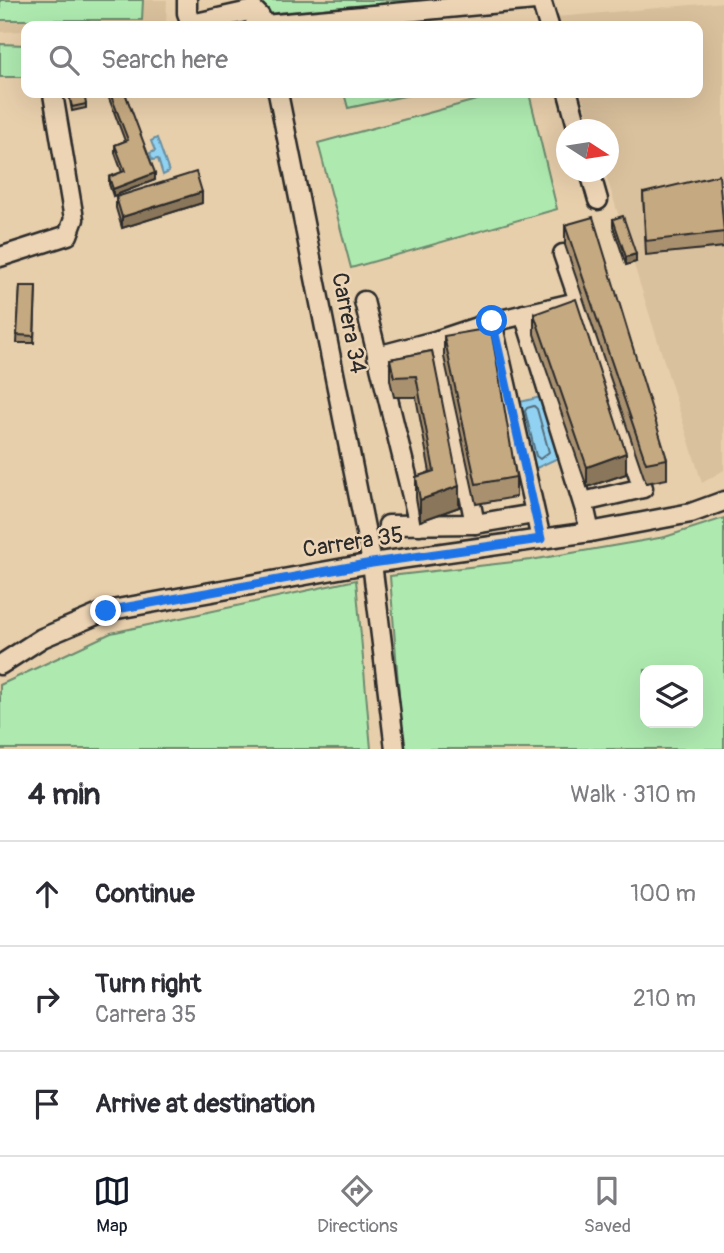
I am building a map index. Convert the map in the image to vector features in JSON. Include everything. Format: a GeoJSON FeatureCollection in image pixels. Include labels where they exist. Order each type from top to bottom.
{"type":"FeatureCollection","features":[{"type":"Feature","properties":{"kind":"street"},"geometry":{"type":"LineString","coordinates":[[187,0],[190,21]]}},
{"type":"Feature","properties":{"kind":"street"},"geometry":{"type":"LineString","coordinates":[[305,21],[535,0]]}},
{"type":"Feature","properties":{"kind":"street"},"geometry":{"type":"LineString","coordinates":[[541,0],[547,21]]}},
{"type":"Feature","properties":{"kind":"street"},"geometry":{"type":"LineString","coordinates":[[205,21],[254,10],[259,21]]}},
{"type":"Feature","properties":{"kind":"street"},"geometry":{"type":"LineString","coordinates":[[0,257],[68,235],[74,219],[55,98]]}},
{"type":"Feature","properties":{"kind":"street","name":"Carrera 34"},"geometry":{"type":"LineString","coordinates":[[279,98],[372,563],[395,749]]}},
{"type":"Feature","properties":{"kind":"street"},"geometry":{"type":"LineString","coordinates":[[569,98],[575,119]]}},
{"type":"Feature","properties":{"kind":"street"},"geometry":{"type":"LineString","coordinates":[[593,182],[598,200]]}},
{"type":"Feature","properties":{"kind":"street"},"geometry":{"type":"LineString","coordinates":[[564,254],[643,488],[583,502]]}},
{"type":"Feature","properties":{"kind":"street"},"geometry":{"type":"LineString","coordinates":[[364,301],[419,525]]}},
{"type":"Feature","properties":{"kind":"street"},"geometry":{"type":"LineString","coordinates":[[377,355],[438,340],[492,321],[581,301]]}},
{"type":"Feature","properties":{"kind":"street"},"geometry":{"type":"LineString","coordinates":[[524,314],[590,532]]}},
{"type":"Feature","properties":{"kind":"street"},"geometry":{"type":"LineString","coordinates":[[492,321],[541,539]]}},
{"type":"Feature","properties":{"kind":"street"},"geometry":{"type":"LineString","coordinates":[[438,340],[475,524]]}},
{"type":"Feature","properties":{"kind":"street","name":"Carrera 35"},"geometry":{"type":"LineString","coordinates":[[0,665],[42,638],[106,611],[372,563],[590,532],[691,513],[724,501]]}},
{"type":"Feature","properties":{"kind":"street"},"geometry":{"type":"LineString","coordinates":[[388,525],[475,524],[534,514]]}},
{"type":"Feature","properties":{"kind":"shaded area"},"geometry":{"type":"Polygon","coordinates":[[[0,0],[167,0],[166,21],[21,21],[21,31],[0,32],[0,0]]]}},
{"type":"Feature","properties":{"kind":"shaded area"},"geometry":{"type":"Polygon","coordinates":[[[724,2],[724,470],[702,483],[608,182],[619,182],[619,119],[589,119],[583,98],[703,98],[703,21],[558,21],[557,17],[724,2]]]}},
{"type":"Feature","properties":{"kind":"green space"},"geometry":{"type":"Polygon","coordinates":[[[0,0],[143,0],[142,20],[0,20],[0,0]]]}},
{"type":"Feature","properties":{"kind":"green space"},"geometry":{"type":"Polygon","coordinates":[[[258,0],[422,0],[265,14],[258,0]]]}},
{"type":"Feature","properties":{"kind":"green space"},"geometry":{"type":"Polygon","coordinates":[[[0,44],[21,45],[21,77],[0,77],[0,44]]]}},
{"type":"Feature","properties":{"kind":"green space"},"geometry":{"type":"Polygon","coordinates":[[[345,98],[395,98],[348,108],[345,98]]]}},
{"type":"Feature","properties":{"kind":"green space"},"geometry":{"type":"Polygon","coordinates":[[[484,98],[530,98],[557,209],[351,268],[318,143],[484,98]]]}},
{"type":"Feature","properties":{"kind":"green space"},"geometry":{"type":"Polygon","coordinates":[[[724,518],[724,749],[403,749],[390,576],[531,560],[665,537],[724,518]]]}},
{"type":"Feature","properties":{"kind":"green space"},"geometry":{"type":"Polygon","coordinates":[[[356,580],[371,749],[0,749],[0,685],[111,633],[356,580]]]}},
{"type":"Feature","properties":{"kind":"water"},"geometry":{"type":"Polygon","coordinates":[[[157,138],[169,172],[163,175],[158,159],[152,160],[150,153],[155,151],[151,141],[157,138]]]}},
{"type":"Feature","properties":{"kind":"water"},"geometry":{"type":"Polygon","coordinates":[[[541,397],[558,458],[532,470],[516,403],[541,397]]]}},
{"type":"Feature","properties":{"kind":"building"},"geometry":{"type":"Polygon","coordinates":[[[70,98],[85,98],[86,104],[72,107],[70,98]]]}},
{"type":"Feature","properties":{"kind":"building"},"geometry":{"type":"Polygon","coordinates":[[[112,98],[127,98],[155,173],[113,189],[109,177],[125,171],[115,145],[128,140],[112,98]]]}},
{"type":"Feature","properties":{"kind":"building"},"geometry":{"type":"Polygon","coordinates":[[[196,172],[202,192],[122,217],[116,197],[196,172]]]}},
{"type":"Feature","properties":{"kind":"building"},"geometry":{"type":"Polygon","coordinates":[[[719,175],[724,232],[646,241],[643,193],[719,175]]]}},
{"type":"Feature","properties":{"kind":"building"},"geometry":{"type":"Polygon","coordinates":[[[623,216],[636,254],[626,257],[613,219],[623,216]]]}},
{"type":"Feature","properties":{"kind":"building"},"geometry":{"type":"Polygon","coordinates":[[[593,217],[667,459],[646,463],[565,225],[593,217]]]}},
{"type":"Feature","properties":{"kind":"building"},"geometry":{"type":"Polygon","coordinates":[[[20,286],[36,286],[34,336],[17,335],[20,286]]]}},
{"type":"Feature","properties":{"kind":"building"},"geometry":{"type":"Polygon","coordinates":[[[576,299],[626,453],[587,467],[534,314],[576,299]]]}},
{"type":"Feature","properties":{"kind":"building"},"geometry":{"type":"Polygon","coordinates":[[[491,328],[516,477],[476,484],[444,336],[491,328]]]}},
{"type":"Feature","properties":{"kind":"building"},"geometry":{"type":"Polygon","coordinates":[[[432,351],[459,486],[420,500],[416,477],[434,471],[416,376],[394,377],[390,359],[432,351]]]}},
{"type":"Feature","properties":{"kind":"route"},"geometry":{"type":"LineString","coordinates":[[106,611],[372,563],[541,539],[492,321]]}}]}
